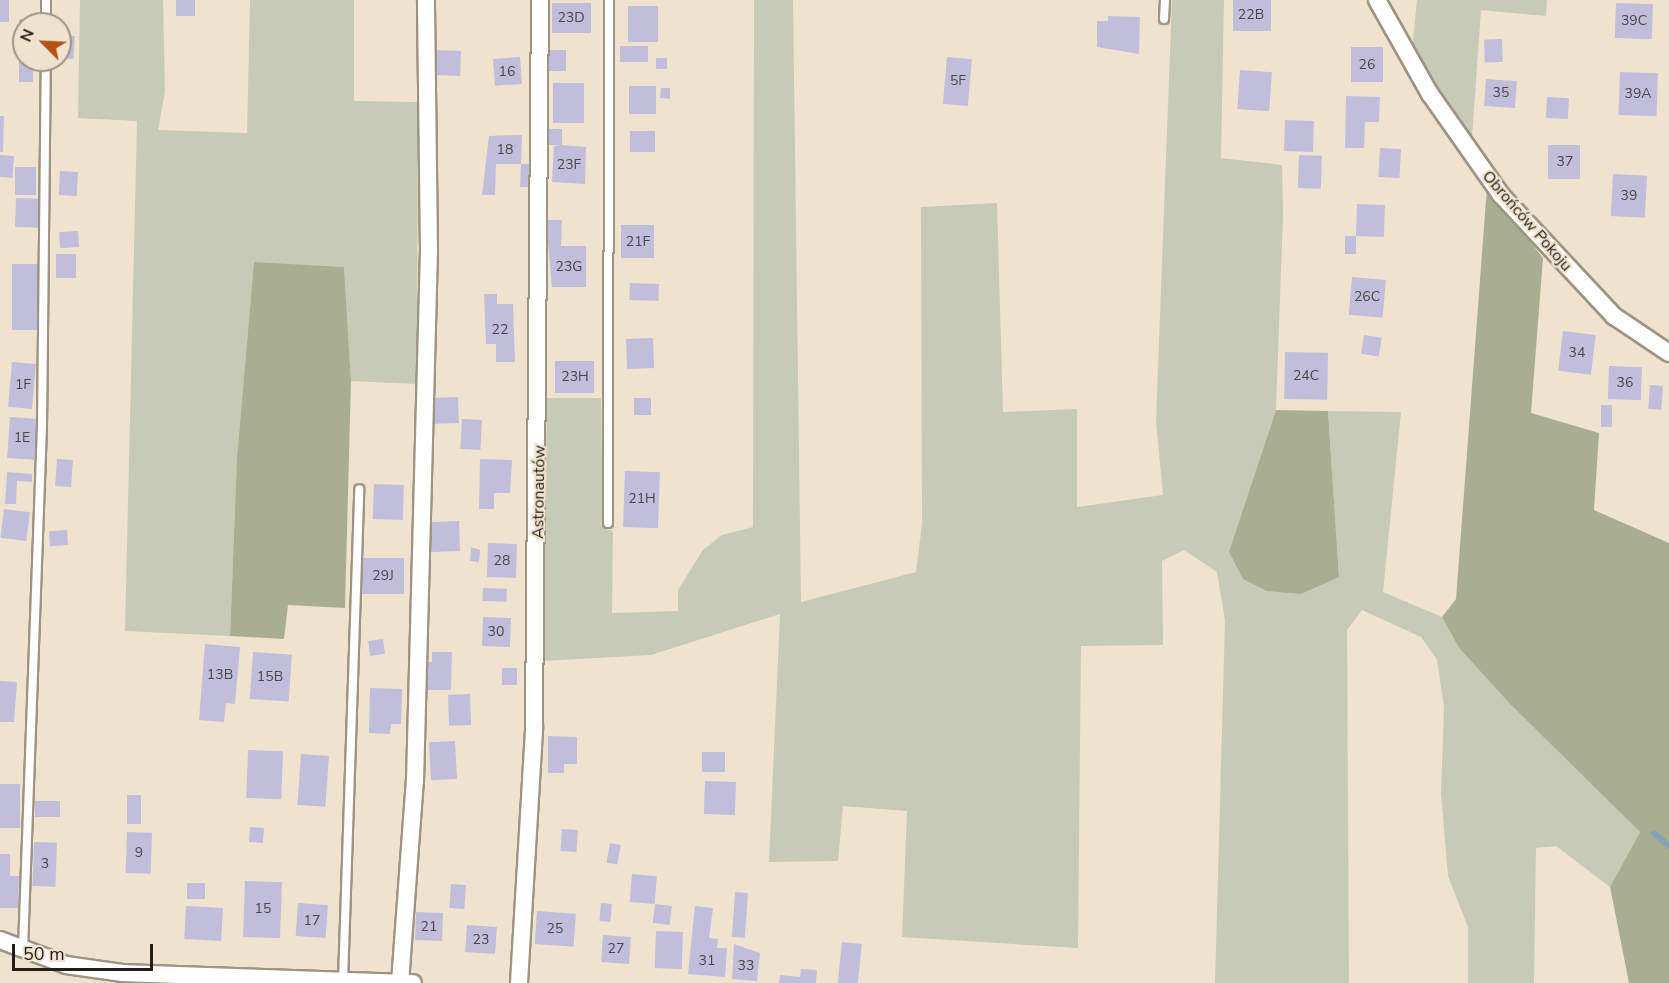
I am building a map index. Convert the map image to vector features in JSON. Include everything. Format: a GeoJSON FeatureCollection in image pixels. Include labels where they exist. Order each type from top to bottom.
{"type":"FeatureCollection","features":[{"type":"Feature","properties":{"kind":"street"},"geometry":{"type":"LineString","coordinates":[[400,983],[416,781],[429,251],[426,0]]}},
{"type":"Feature","properties":{"kind":"street","name":"Astronautów"},"geometry":{"type":"LineString","coordinates":[[519,983],[534,727],[540,0]]}},
{"type":"Feature","properties":{"kind":"street","name":"Obrońców Pokoju"},"geometry":{"type":"LineString","coordinates":[[1377,0],[1430,94],[1501,195],[1614,316],[1669,353]]}},
{"type":"Feature","properties":{"kind":"street"},"geometry":{"type":"LineString","coordinates":[[0,940],[66,965],[123,973],[413,983]]}},
{"type":"Feature","properties":{"kind":"lane"},"geometry":{"type":"LineString","coordinates":[[608,523],[609,0]]}},
{"type":"Feature","properties":{"kind":"lane"},"geometry":{"type":"LineString","coordinates":[[1164,19],[1165,0]]}},
{"type":"Feature","properties":{"kind":"lane"},"geometry":{"type":"LineString","coordinates":[[23,949],[42,427],[46,72]]}},
{"type":"Feature","properties":{"kind":"lane"},"geometry":{"type":"LineString","coordinates":[[343,981],[359,489]]}},
{"type":"Feature","properties":{"kind":"green space"},"geometry":{"type":"Polygon","coordinates":[[[80,0],[163,0],[165,92],[158,130],[247,133],[250,0],[354,0],[354,101],[418,102],[417,384],[351,381],[344,267],[254,263],[237,457],[230,636],[125,631],[137,121],[78,118],[80,0]]]}},
{"type":"Feature","properties":{"kind":"green space"},"geometry":{"type":"Polygon","coordinates":[[[754,0],[793,0],[801,602],[916,572],[922,524],[921,207],[997,203],[1003,412],[1077,409],[1077,507],[1163,495],[1156,421],[1172,0],[1224,0],[1221,158],[1282,165],[1283,215],[1276,410],[1229,553],[1339,577],[1328,411],[1401,412],[1383,592],[1442,617],[1459,648],[1510,704],[1640,832],[1610,887],[1556,846],[1536,848],[1534,983],[1468,983],[1468,927],[1448,876],[1441,794],[1444,707],[1437,660],[1421,637],[1362,610],[1347,630],[1349,983],[1215,983],[1225,620],[1217,572],[1184,550],[1162,561],[1163,645],[1081,646],[1078,948],[902,937],[907,811],[843,806],[838,861],[769,862],[780,614],[651,655],[542,661],[547,398],[601,398],[603,528],[613,531],[612,613],[678,611],[678,590],[703,550],[722,535],[753,527],[754,0]]]}},
{"type":"Feature","properties":{"kind":"green space"},"geometry":{"type":"Polygon","coordinates":[[[1417,0],[1547,0],[1546,16],[1481,10],[1472,137],[1439,97],[1412,50],[1417,0]]]}},
{"type":"Feature","properties":{"kind":"green space"},"geometry":{"type":"Polygon","coordinates":[[[1487,187],[1543,258],[1531,413],[1599,433],[1594,510],[1669,543],[1669,983],[1629,983],[1610,887],[1640,832],[1510,704],[1459,648],[1442,617],[1456,599],[1487,187]]]}},
{"type":"Feature","properties":{"kind":"green space"},"geometry":{"type":"Polygon","coordinates":[[[254,262],[344,267],[351,381],[345,608],[288,605],[284,639],[230,636],[237,457],[254,262]]]}},
{"type":"Feature","properties":{"kind":"green space"},"geometry":{"type":"Polygon","coordinates":[[[1276,410],[1328,411],[1339,577],[1301,594],[1267,591],[1243,579],[1229,552],[1276,410]]]}},
{"type":"Feature","properties":{"kind":"building"},"geometry":{"type":"Polygon","coordinates":[[[0,0],[9,0],[9,22],[0,22],[0,0]]]}},
{"type":"Feature","properties":{"kind":"building"},"geometry":{"type":"Polygon","coordinates":[[[176,0],[195,0],[195,16],[176,16],[176,0]]]}},
{"type":"Feature","properties":{"kind":"building"},"geometry":{"type":"Polygon","coordinates":[[[1233,0],[1271,0],[1271,31],[1233,31],[1233,0]]]}},
{"type":"Feature","properties":{"kind":"building"},"geometry":{"type":"Polygon","coordinates":[[[552,3],[591,3],[591,33],[552,33],[552,3]]]}},
{"type":"Feature","properties":{"kind":"building"},"geometry":{"type":"Polygon","coordinates":[[[1616,3],[1653,4],[1652,39],[1615,38],[1616,3]]]}},
{"type":"Feature","properties":{"kind":"building"},"geometry":{"type":"Polygon","coordinates":[[[628,6],[658,6],[658,42],[628,42],[628,6]]]}},
{"type":"Feature","properties":{"kind":"building"},"geometry":{"type":"Polygon","coordinates":[[[1108,16],[1140,17],[1139,54],[1097,47],[1097,21],[1108,21],[1108,16]]]}},
{"type":"Feature","properties":{"kind":"building"},"geometry":{"type":"Polygon","coordinates":[[[72,36],[75,36],[73,59],[72,59],[72,36]]]}},
{"type":"Feature","properties":{"kind":"building"},"geometry":{"type":"Polygon","coordinates":[[[1502,39],[1503,62],[1485,63],[1484,40],[1502,39]]]}},
{"type":"Feature","properties":{"kind":"building"},"geometry":{"type":"Polygon","coordinates":[[[620,46],[648,46],[648,62],[620,62],[620,46]]]}},
{"type":"Feature","properties":{"kind":"building"},"geometry":{"type":"Polygon","coordinates":[[[1351,47],[1383,47],[1383,82],[1351,82],[1351,47]]]}},
{"type":"Feature","properties":{"kind":"building"},"geometry":{"type":"Polygon","coordinates":[[[433,50],[461,51],[460,76],[432,75],[433,50]]]}},
{"type":"Feature","properties":{"kind":"building"},"geometry":{"type":"Polygon","coordinates":[[[547,50],[566,50],[566,71],[547,71],[547,50]]]}},
{"type":"Feature","properties":{"kind":"building"},"geometry":{"type":"Polygon","coordinates":[[[520,57],[522,84],[495,86],[493,59],[520,57]]]}},
{"type":"Feature","properties":{"kind":"building"},"geometry":{"type":"Polygon","coordinates":[[[947,57],[972,59],[968,106],[943,104],[947,57]]]}},
{"type":"Feature","properties":{"kind":"building"},"geometry":{"type":"Polygon","coordinates":[[[656,58],[667,58],[667,69],[656,69],[656,58]]]}},
{"type":"Feature","properties":{"kind":"building"},"geometry":{"type":"Polygon","coordinates":[[[1240,70],[1272,72],[1269,111],[1237,109],[1240,70]]]}},
{"type":"Feature","properties":{"kind":"building"},"geometry":{"type":"Polygon","coordinates":[[[19,72],[33,72],[33,82],[19,82],[19,72]]]}},
{"type":"Feature","properties":{"kind":"building"},"geometry":{"type":"Polygon","coordinates":[[[1620,72],[1658,73],[1656,116],[1618,115],[1620,72]]]}},
{"type":"Feature","properties":{"kind":"building"},"geometry":{"type":"Polygon","coordinates":[[[1486,79],[1517,81],[1515,108],[1484,106],[1486,79]]]}},
{"type":"Feature","properties":{"kind":"building"},"geometry":{"type":"Polygon","coordinates":[[[553,83],[584,83],[584,123],[553,123],[553,83]]]}},
{"type":"Feature","properties":{"kind":"building"},"geometry":{"type":"Polygon","coordinates":[[[629,86],[656,86],[656,114],[629,114],[629,86]]]}},
{"type":"Feature","properties":{"kind":"building"},"geometry":{"type":"Polygon","coordinates":[[[661,88],[670,88],[670,99],[660,98],[661,88]]]}},
{"type":"Feature","properties":{"kind":"building"},"geometry":{"type":"Polygon","coordinates":[[[1346,96],[1380,97],[1379,122],[1365,122],[1364,148],[1345,148],[1346,96]]]}},
{"type":"Feature","properties":{"kind":"building"},"geometry":{"type":"Polygon","coordinates":[[[1547,97],[1569,98],[1568,119],[1546,118],[1547,97]]]}},
{"type":"Feature","properties":{"kind":"building"},"geometry":{"type":"Polygon","coordinates":[[[0,116],[4,116],[3,152],[0,152],[0,116]]]}},
{"type":"Feature","properties":{"kind":"building"},"geometry":{"type":"Polygon","coordinates":[[[1285,120],[1314,121],[1313,152],[1284,151],[1285,120]]]}},
{"type":"Feature","properties":{"kind":"building"},"geometry":{"type":"Polygon","coordinates":[[[544,129],[562,129],[562,145],[586,147],[585,184],[552,182],[554,146],[560,145],[544,145],[544,129]]]}},
{"type":"Feature","properties":{"kind":"building"},"geometry":{"type":"Polygon","coordinates":[[[630,131],[655,131],[655,152],[630,152],[630,131]]]}},
{"type":"Feature","properties":{"kind":"building"},"geometry":{"type":"Polygon","coordinates":[[[522,135],[521,164],[496,164],[495,195],[482,195],[489,136],[522,135]]]}},
{"type":"Feature","properties":{"kind":"building"},"geometry":{"type":"Polygon","coordinates":[[[1548,145],[1580,145],[1580,179],[1548,179],[1548,145]]]}},
{"type":"Feature","properties":{"kind":"building"},"geometry":{"type":"Polygon","coordinates":[[[1380,148],[1401,149],[1399,178],[1378,177],[1380,148]]]}},
{"type":"Feature","properties":{"kind":"building"},"geometry":{"type":"Polygon","coordinates":[[[0,155],[14,156],[12,178],[0,177],[0,155]]]}},
{"type":"Feature","properties":{"kind":"building"},"geometry":{"type":"Polygon","coordinates":[[[1299,155],[1322,156],[1321,189],[1298,188],[1299,155]]]}},
{"type":"Feature","properties":{"kind":"building"},"geometry":{"type":"Polygon","coordinates":[[[521,164],[534,164],[533,187],[520,187],[521,164]]]}},
{"type":"Feature","properties":{"kind":"building"},"geometry":{"type":"Polygon","coordinates":[[[15,167],[36,167],[36,195],[15,195],[15,167]]]}},
{"type":"Feature","properties":{"kind":"building"},"geometry":{"type":"Polygon","coordinates":[[[60,171],[78,172],[77,196],[59,195],[60,171]]]}},
{"type":"Feature","properties":{"kind":"building"},"geometry":{"type":"Polygon","coordinates":[[[1613,174],[1647,176],[1645,218],[1611,216],[1613,174]]]}},
{"type":"Feature","properties":{"kind":"building"},"geometry":{"type":"Polygon","coordinates":[[[16,198],[41,199],[40,228],[15,227],[16,198]]]}},
{"type":"Feature","properties":{"kind":"building"},"geometry":{"type":"Polygon","coordinates":[[[1357,204],[1385,205],[1384,237],[1356,236],[1357,204]]]}},
{"type":"Feature","properties":{"kind":"building"},"geometry":{"type":"Polygon","coordinates":[[[546,220],[562,220],[561,246],[586,246],[586,287],[552,287],[546,220]]]}},
{"type":"Feature","properties":{"kind":"building"},"geometry":{"type":"Polygon","coordinates":[[[621,225],[654,225],[654,258],[621,258],[621,225]]]}},
{"type":"Feature","properties":{"kind":"building"},"geometry":{"type":"Polygon","coordinates":[[[78,231],[79,247],[60,248],[59,232],[78,231]]]}},
{"type":"Feature","properties":{"kind":"building"},"geometry":{"type":"Polygon","coordinates":[[[1345,236],[1356,236],[1356,254],[1345,254],[1345,236]]]}},
{"type":"Feature","properties":{"kind":"building"},"geometry":{"type":"Polygon","coordinates":[[[56,254],[76,254],[76,278],[56,278],[56,254]]]}},
{"type":"Feature","properties":{"kind":"building"},"geometry":{"type":"Polygon","coordinates":[[[12,264],[39,264],[39,330],[12,330],[12,264]]]}},
{"type":"Feature","properties":{"kind":"building"},"geometry":{"type":"Polygon","coordinates":[[[1352,277],[1386,280],[1383,318],[1349,315],[1352,277]]]}},
{"type":"Feature","properties":{"kind":"building"},"geometry":{"type":"Polygon","coordinates":[[[630,283],[659,284],[658,301],[629,300],[630,283]]]}},
{"type":"Feature","properties":{"kind":"building"},"geometry":{"type":"Polygon","coordinates":[[[484,294],[497,294],[497,304],[513,304],[515,362],[496,362],[496,344],[486,344],[484,294]]]}},
{"type":"Feature","properties":{"kind":"building"},"geometry":{"type":"Polygon","coordinates":[[[1563,331],[1596,335],[1591,375],[1558,371],[1563,331]]]}},
{"type":"Feature","properties":{"kind":"building"},"geometry":{"type":"Polygon","coordinates":[[[1364,335],[1382,338],[1379,357],[1361,354],[1364,335]]]}},
{"type":"Feature","properties":{"kind":"building"},"geometry":{"type":"Polygon","coordinates":[[[653,338],[654,368],[627,369],[626,339],[653,338]]]}},
{"type":"Feature","properties":{"kind":"building"},"geometry":{"type":"Polygon","coordinates":[[[1285,352],[1328,353],[1327,400],[1284,399],[1285,352]]]}},
{"type":"Feature","properties":{"kind":"building"},"geometry":{"type":"Polygon","coordinates":[[[555,361],[594,361],[594,393],[555,393],[555,361]]]}},
{"type":"Feature","properties":{"kind":"building"},"geometry":{"type":"Polygon","coordinates":[[[12,362],[36,364],[32,409],[8,407],[12,362]]]}},
{"type":"Feature","properties":{"kind":"building"},"geometry":{"type":"Polygon","coordinates":[[[1609,366],[1642,367],[1641,400],[1608,399],[1609,366]]]}},
{"type":"Feature","properties":{"kind":"building"},"geometry":{"type":"Polygon","coordinates":[[[1650,385],[1663,386],[1661,410],[1648,409],[1650,385]]]}},
{"type":"Feature","properties":{"kind":"building"},"geometry":{"type":"Polygon","coordinates":[[[458,397],[459,423],[430,424],[429,398],[458,397]]]}},
{"type":"Feature","properties":{"kind":"building"},"geometry":{"type":"Polygon","coordinates":[[[634,398],[651,398],[651,415],[634,415],[634,398]]]}},
{"type":"Feature","properties":{"kind":"building"},"geometry":{"type":"Polygon","coordinates":[[[1601,405],[1612,405],[1612,427],[1601,427],[1601,405]]]}},
{"type":"Feature","properties":{"kind":"building"},"geometry":{"type":"Polygon","coordinates":[[[10,417],[38,419],[35,460],[7,458],[10,417]]]}},
{"type":"Feature","properties":{"kind":"building"},"geometry":{"type":"Polygon","coordinates":[[[462,419],[482,420],[480,450],[460,449],[462,419]]]}},
{"type":"Feature","properties":{"kind":"building"},"geometry":{"type":"Polygon","coordinates":[[[57,459],[73,460],[71,487],[55,486],[57,459]]]}},
{"type":"Feature","properties":{"kind":"building"},"geometry":{"type":"Polygon","coordinates":[[[480,459],[512,460],[510,493],[494,493],[494,509],[479,509],[480,459]]]}},
{"type":"Feature","properties":{"kind":"building"},"geometry":{"type":"Polygon","coordinates":[[[625,471],[660,472],[658,528],[623,527],[625,471]]]}},
{"type":"Feature","properties":{"kind":"building"},"geometry":{"type":"Polygon","coordinates":[[[7,472],[32,474],[32,482],[17,481],[16,504],[5,504],[7,472]]]}},
{"type":"Feature","properties":{"kind":"building"},"geometry":{"type":"Polygon","coordinates":[[[374,484],[404,485],[403,520],[373,519],[374,484]]]}},
{"type":"Feature","properties":{"kind":"building"},"geometry":{"type":"Polygon","coordinates":[[[4,509],[30,512],[26,541],[0,538],[4,509]]]}},
{"type":"Feature","properties":{"kind":"building"},"geometry":{"type":"Polygon","coordinates":[[[459,521],[460,551],[427,552],[426,522],[459,521]]]}},
{"type":"Feature","properties":{"kind":"building"},"geometry":{"type":"Polygon","coordinates":[[[67,530],[68,545],[50,546],[49,531],[67,530]]]}},
{"type":"Feature","properties":{"kind":"building"},"geometry":{"type":"Polygon","coordinates":[[[488,543],[517,544],[516,578],[487,577],[488,543]]]}},
{"type":"Feature","properties":{"kind":"building"},"geometry":{"type":"Polygon","coordinates":[[[471,547],[480,550],[479,562],[470,561],[471,547]]]}},
{"type":"Feature","properties":{"kind":"building"},"geometry":{"type":"Polygon","coordinates":[[[362,558],[404,558],[404,594],[362,594],[362,558]]]}},
{"type":"Feature","properties":{"kind":"building"},"geometry":{"type":"Polygon","coordinates":[[[483,588],[507,589],[507,602],[483,601],[483,588]]]}},
{"type":"Feature","properties":{"kind":"building"},"geometry":{"type":"Polygon","coordinates":[[[483,617],[511,618],[510,647],[482,646],[483,617]]]}},
{"type":"Feature","properties":{"kind":"building"},"geometry":{"type":"Polygon","coordinates":[[[383,639],[385,654],[370,656],[368,641],[383,639]]]}},
{"type":"Feature","properties":{"kind":"building"},"geometry":{"type":"Polygon","coordinates":[[[205,644],[240,647],[235,704],[226,703],[224,722],[199,720],[205,644]]]}},
{"type":"Feature","properties":{"kind":"building"},"geometry":{"type":"Polygon","coordinates":[[[253,652],[292,655],[289,702],[250,699],[253,652]]]}},
{"type":"Feature","properties":{"kind":"building"},"geometry":{"type":"Polygon","coordinates":[[[432,652],[452,652],[451,690],[424,690],[425,662],[432,662],[432,652]]]}},
{"type":"Feature","properties":{"kind":"building"},"geometry":{"type":"Polygon","coordinates":[[[502,668],[517,668],[517,685],[502,685],[502,668]]]}},
{"type":"Feature","properties":{"kind":"building"},"geometry":{"type":"Polygon","coordinates":[[[0,681],[17,682],[14,722],[0,722],[0,681]]]}},
{"type":"Feature","properties":{"kind":"building"},"geometry":{"type":"Polygon","coordinates":[[[370,688],[402,689],[401,724],[391,724],[390,734],[369,733],[370,688]]]}},
{"type":"Feature","properties":{"kind":"building"},"geometry":{"type":"Polygon","coordinates":[[[470,694],[471,725],[449,726],[448,695],[470,694]]]}},
{"type":"Feature","properties":{"kind":"building"},"geometry":{"type":"Polygon","coordinates":[[[548,736],[577,737],[577,764],[564,764],[564,773],[548,773],[548,736]]]}},
{"type":"Feature","properties":{"kind":"building"},"geometry":{"type":"Polygon","coordinates":[[[455,741],[457,779],[431,780],[429,742],[455,741]]]}},
{"type":"Feature","properties":{"kind":"building"},"geometry":{"type":"Polygon","coordinates":[[[248,750],[283,751],[281,799],[246,798],[248,750]]]}},
{"type":"Feature","properties":{"kind":"building"},"geometry":{"type":"Polygon","coordinates":[[[702,752],[725,752],[725,772],[702,772],[702,752]]]}},
{"type":"Feature","properties":{"kind":"building"},"geometry":{"type":"Polygon","coordinates":[[[301,754],[329,756],[325,807],[297,805],[301,754]]]}},
{"type":"Feature","properties":{"kind":"building"},"geometry":{"type":"Polygon","coordinates":[[[705,781],[736,782],[735,815],[704,814],[705,781]]]}},
{"type":"Feature","properties":{"kind":"building"},"geometry":{"type":"Polygon","coordinates":[[[0,784],[20,784],[20,828],[0,828],[0,784]]]}},
{"type":"Feature","properties":{"kind":"building"},"geometry":{"type":"Polygon","coordinates":[[[127,795],[141,795],[141,824],[127,824],[127,795]]]}},
{"type":"Feature","properties":{"kind":"building"},"geometry":{"type":"Polygon","coordinates":[[[35,801],[60,801],[60,817],[35,817],[35,801]]]}},
{"type":"Feature","properties":{"kind":"building"},"geometry":{"type":"Polygon","coordinates":[[[250,827],[264,828],[263,843],[249,842],[250,827]]]}},
{"type":"Feature","properties":{"kind":"building"},"geometry":{"type":"Polygon","coordinates":[[[562,829],[578,830],[576,852],[560,851],[562,829]]]}},
{"type":"Feature","properties":{"kind":"building"},"geometry":{"type":"Polygon","coordinates":[[[127,832],[152,833],[151,874],[126,873],[127,832]]]}},
{"type":"Feature","properties":{"kind":"building"},"geometry":{"type":"Polygon","coordinates":[[[34,842],[57,843],[55,887],[32,886],[34,842]]]}},
{"type":"Feature","properties":{"kind":"building"},"geometry":{"type":"Polygon","coordinates":[[[610,843],[621,845],[617,865],[607,863],[610,843]]]}},
{"type":"Feature","properties":{"kind":"building"},"geometry":{"type":"Polygon","coordinates":[[[0,854],[10,854],[10,876],[19,876],[18,908],[0,908],[0,854]]]}},
{"type":"Feature","properties":{"kind":"building"},"geometry":{"type":"Polygon","coordinates":[[[632,874],[657,876],[654,904],[630,902],[632,874]]]}},
{"type":"Feature","properties":{"kind":"building"},"geometry":{"type":"Polygon","coordinates":[[[245,881],[282,882],[280,938],[243,937],[245,881]]]}},
{"type":"Feature","properties":{"kind":"building"},"geometry":{"type":"Polygon","coordinates":[[[187,883],[205,883],[205,899],[187,899],[187,883]]]}},
{"type":"Feature","properties":{"kind":"building"},"geometry":{"type":"Polygon","coordinates":[[[451,884],[466,885],[464,909],[449,908],[451,884]]]}},
{"type":"Feature","properties":{"kind":"building"},"geometry":{"type":"Polygon","coordinates":[[[735,892],[748,893],[745,938],[732,937],[735,892]]]}},
{"type":"Feature","properties":{"kind":"building"},"geometry":{"type":"Polygon","coordinates":[[[298,903],[328,905],[326,938],[296,936],[298,903]]]}},
{"type":"Feature","properties":{"kind":"building"},"geometry":{"type":"Polygon","coordinates":[[[601,903],[612,904],[610,922],[599,921],[601,903]]]}},
{"type":"Feature","properties":{"kind":"building"},"geometry":{"type":"Polygon","coordinates":[[[655,904],[672,906],[670,925],[653,923],[655,904]]]}},
{"type":"Feature","properties":{"kind":"building"},"geometry":{"type":"Polygon","coordinates":[[[186,906],[223,908],[221,941],[184,939],[186,906]]]}},
{"type":"Feature","properties":{"kind":"building"},"geometry":{"type":"Polygon","coordinates":[[[695,906],[713,908],[709,938],[718,939],[717,948],[727,948],[725,977],[688,974],[695,906]]]}},
{"type":"Feature","properties":{"kind":"building"},"geometry":{"type":"Polygon","coordinates":[[[537,911],[576,914],[574,947],[535,944],[537,911]]]}},
{"type":"Feature","properties":{"kind":"building"},"geometry":{"type":"Polygon","coordinates":[[[416,912],[443,913],[442,941],[415,940],[416,912]]]}},
{"type":"Feature","properties":{"kind":"building"},"geometry":{"type":"Polygon","coordinates":[[[467,925],[497,927],[495,954],[465,952],[467,925]]]}},
{"type":"Feature","properties":{"kind":"building"},"geometry":{"type":"Polygon","coordinates":[[[656,931],[683,932],[682,969],[655,968],[656,931]]]}},
{"type":"Feature","properties":{"kind":"building"},"geometry":{"type":"Polygon","coordinates":[[[603,935],[631,937],[629,964],[601,962],[603,935]]]}},
{"type":"Feature","properties":{"kind":"building"},"geometry":{"type":"Polygon","coordinates":[[[842,942],[862,944],[858,983],[838,983],[842,942]]]}},
{"type":"Feature","properties":{"kind":"building"},"geometry":{"type":"Polygon","coordinates":[[[734,944],[760,953],[757,981],[732,979],[734,944]]]}},
{"type":"Feature","properties":{"kind":"building"},"geometry":{"type":"Polygon","coordinates":[[[801,969],[817,970],[816,983],[779,983],[780,975],[800,977],[801,969]]]}},
{"type":"Feature","properties":{"kind":"waterway"},"geometry":{"type":"LineString","coordinates":[[1654,833],[1669,846]]}}]}
